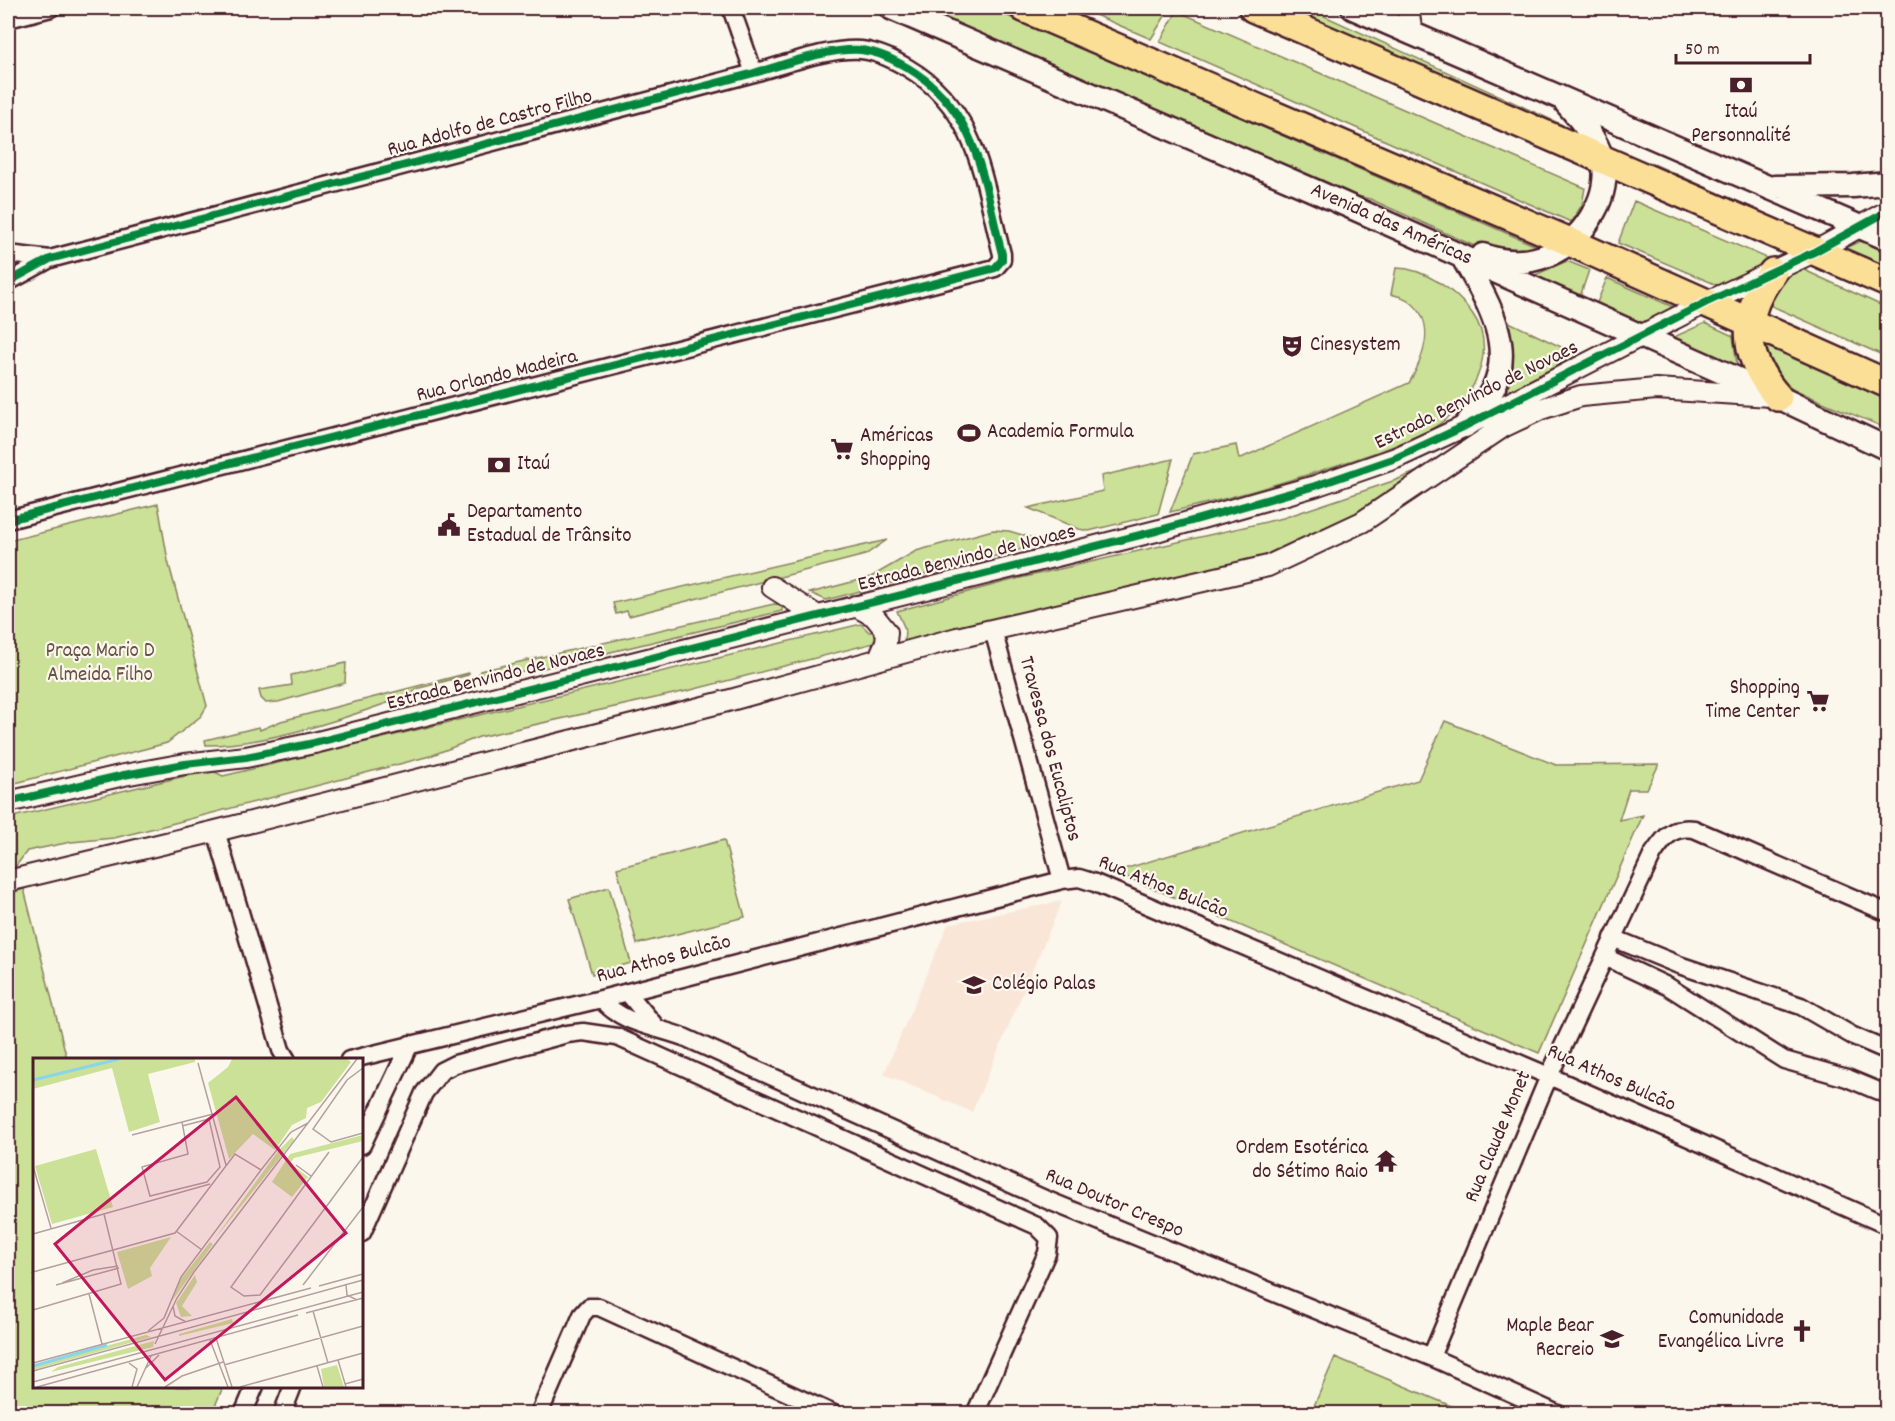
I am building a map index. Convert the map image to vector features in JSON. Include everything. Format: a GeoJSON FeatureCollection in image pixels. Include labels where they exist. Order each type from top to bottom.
{"type":"FeatureCollection","features":[{"type":"Feature","properties":{"kind":"highway"},"geometry":{"type":"LineString","coordinates":[[1024,8],[1570,242],[1887,384]]}},
{"type":"Feature","properties":{"kind":"highway"},"geometry":{"type":"LineString","coordinates":[[1253,8],[1887,283]]}},
{"type":"Feature","properties":{"kind":"highway"},"geometry":{"type":"LineString","coordinates":[[1773,273],[1760,289],[1748,322],[1753,357],[1764,381],[1778,397]]}},
{"type":"Feature","properties":{"kind":"main road","name":"Avenida das Américas"},"geometry":{"type":"LineString","coordinates":[[891,8],[1462,256],[1639,337],[1778,397],[1887,449]]}},
{"type":"Feature","properties":{"kind":"main road"},"geometry":{"type":"LineString","coordinates":[[1356,8],[1887,239]]}},
{"type":"Feature","properties":{"kind":"main road"},"geometry":{"type":"LineString","coordinates":[[1315,191],[1328,190],[1360,200],[1464,248],[1501,262],[1527,262],[1546,257],[1570,242],[1590,220],[1601,200],[1604,186],[1603,161],[1588,129],[1563,99]]}},
{"type":"Feature","properties":{"kind":"main road"},"geometry":{"type":"LineString","coordinates":[[1765,187],[1846,187],[1887,183]]}},
{"type":"Feature","properties":{"kind":"main road"},"geometry":{"type":"LineString","coordinates":[[1462,256],[1486,299],[1502,348],[1492,389],[1466,426]]}},
{"type":"Feature","properties":{"kind":"street"},"geometry":{"type":"LineString","coordinates":[[8,19],[51,8]]}},
{"type":"Feature","properties":{"kind":"street"},"geometry":{"type":"LineString","coordinates":[[731,8],[754,73]]}},
{"type":"Feature","properties":{"kind":"street"},"geometry":{"type":"LineString","coordinates":[[1408,8],[1412,34]]}},
{"type":"Feature","properties":{"kind":"street","name":"Rua Adolfo de Castro Filho"},"geometry":{"type":"LineString","coordinates":[[8,282],[50,260],[835,52],[862,50],[889,57],[916,73],[942,94],[965,123],[973,141],[1002,254],[1002,260],[995,268]]}},
{"type":"Feature","properties":{"kind":"street","name":"Estrada Benvindo de Novaes"},"geometry":{"type":"LineString","coordinates":[[8,802],[134,773],[246,757],[314,743],[1160,530],[1315,486],[1396,458],[1466,426],[1705,303],[1773,273],[1887,211]]}},
{"type":"Feature","properties":{"kind":"street","name":"Rua Adolfo de Castro Filho"},"geometry":{"type":"LineString","coordinates":[[8,254],[50,260]]}},
{"type":"Feature","properties":{"kind":"street","name":"Rua Orlando Madeira"},"geometry":{"type":"LineString","coordinates":[[8,520],[995,268]]}},
{"type":"Feature","properties":{"kind":"street","name":"Estrada Benvindo de Novaes"},"geometry":{"type":"LineString","coordinates":[[8,881],[216,831],[727,701],[879,658],[1268,566],[1362,522],[1503,427],[1541,409],[1581,396],[1656,389],[1778,397]]}},
{"type":"Feature","properties":{"kind":"street"},"geometry":{"type":"LineString","coordinates":[[772,586],[816,615]]}},
{"type":"Feature","properties":{"kind":"street"},"geometry":{"type":"LineString","coordinates":[[855,606],[874,616],[887,632],[886,642],[879,658]]}},
{"type":"Feature","properties":{"kind":"street","name":"Travessa dos Eucaliptos"},"geometry":{"type":"LineString","coordinates":[[993,630],[1062,880]]}},
{"type":"Feature","properties":{"kind":"street","name":"Rua Claude Monet"},"geometry":{"type":"LineString","coordinates":[[1431,1357],[1549,1076],[1653,854],[1671,831],[1682,827],[1694,829],[1887,914]]}},
{"type":"Feature","properties":{"kind":"street"},"geometry":{"type":"LineString","coordinates":[[216,831],[281,1050],[286,1058]]}},
{"type":"Feature","properties":{"kind":"street","name":"Rua Athos Bulcão"},"geometry":{"type":"LineString","coordinates":[[353,1058],[601,999],[1062,880],[1079,878],[1549,1076],[1887,1226]]}},
{"type":"Feature","properties":{"kind":"street"},"geometry":{"type":"LineString","coordinates":[[1613,938],[1679,965],[1801,1006],[1853,1036],[1887,1052]]}},
{"type":"Feature","properties":{"kind":"street"},"geometry":{"type":"LineString","coordinates":[[1605,957],[1669,987],[1784,1060],[1847,1078],[1887,1095]]}},
{"type":"Feature","properties":{"kind":"street"},"geometry":{"type":"LineString","coordinates":[[1669,987],[1679,965]]}},
{"type":"Feature","properties":{"kind":"street","name":"Rua Doutor Crespo"},"geometry":{"type":"LineString","coordinates":[[627,992],[656,1026]]}},
{"type":"Feature","properties":{"kind":"street","name":"Rua Doutor Crespo"},"geometry":{"type":"LineString","coordinates":[[601,999],[627,1020],[656,1026],[1047,1200],[1431,1357],[1558,1413]]}},
{"type":"Feature","properties":{"kind":"street"},"geometry":{"type":"LineString","coordinates":[[363,1231],[424,1093],[441,1071],[455,1064],[567,1034],[583,1032],[617,1037],[1037,1226],[1048,1238],[1047,1253],[975,1413]]}},
{"type":"Feature","properties":{"kind":"street"},"geometry":{"type":"LineString","coordinates":[[363,1142],[410,1044]]}},
{"type":"Feature","properties":{"kind":"street"},"geometry":{"type":"LineString","coordinates":[[379,1052],[386,1090]]}},
{"type":"Feature","properties":{"kind":"street"},"geometry":{"type":"LineString","coordinates":[[539,1413],[582,1315],[589,1307],[599,1307],[834,1413]]}},
{"type":"Feature","properties":{"kind":"street"},"geometry":{"type":"LineString","coordinates":[[243,1413],[254,1388]]}},
{"type":"Feature","properties":{"kind":"street"},"geometry":{"type":"LineString","coordinates":[[282,1413],[292,1388]]}},
{"type":"Feature","properties":{"kind":"shaded area","name":"Colégio Palas"},"geometry":{"type":"Polygon","coordinates":[[[1062,901],[972,1112],[884,1074],[948,924],[1062,901]]]}},
{"type":"Feature","properties":{"kind":"green space"},"geometry":{"type":"Polygon","coordinates":[[[922,8],[989,8],[1543,249],[1490,253],[1370,199],[1335,191],[1123,95],[922,8]]]}},
{"type":"Feature","properties":{"kind":"green space"},"geometry":{"type":"Polygon","coordinates":[[[1079,8],[1170,8],[1151,39],[1079,8]]]}},
{"type":"Feature","properties":{"kind":"green space"},"geometry":{"type":"Polygon","coordinates":[[[1279,8],[1307,8],[1563,125],[1573,140],[1279,8]]]}},
{"type":"Feature","properties":{"kind":"green space"},"geometry":{"type":"Polygon","coordinates":[[[1177,11],[1585,188],[1582,205],[1571,222],[1160,42],[1177,11]]]}},
{"type":"Feature","properties":{"kind":"green space"},"geometry":{"type":"Polygon","coordinates":[[[1649,162],[1786,223],[1753,215],[1646,169],[1649,162]]]}},
{"type":"Feature","properties":{"kind":"green space"},"geometry":{"type":"Polygon","coordinates":[[[1634,201],[1774,261],[1724,288],[1618,243],[1634,201]]]}},
{"type":"Feature","properties":{"kind":"green space"},"geometry":{"type":"Polygon","coordinates":[[[1863,240],[1887,251],[1887,270],[1840,250],[1863,240]]]}},
{"type":"Feature","properties":{"kind":"green space"},"geometry":{"type":"Polygon","coordinates":[[[1567,261],[1589,270],[1578,303],[1512,275],[1535,275],[1567,261]]]}},
{"type":"Feature","properties":{"kind":"green space"},"geometry":{"type":"Polygon","coordinates":[[[1396,268],[1428,276],[1448,289],[1465,304],[1480,328],[1483,344],[1478,376],[1460,405],[1435,427],[1394,446],[1283,482],[1170,512],[1193,454],[1236,445],[1239,459],[1409,383],[1423,352],[1425,330],[1418,310],[1407,300],[1391,294],[1396,268]]]}},
{"type":"Feature","properties":{"kind":"green space"},"geometry":{"type":"Polygon","coordinates":[[[1802,269],[1887,308],[1887,357],[1765,303],[1776,281],[1802,269]]]}},
{"type":"Feature","properties":{"kind":"green space"},"geometry":{"type":"Polygon","coordinates":[[[1607,278],[1680,310],[1638,330],[1594,310],[1607,278]]]}},
{"type":"Feature","properties":{"kind":"green space"},"geometry":{"type":"Polygon","coordinates":[[[1509,322],[1578,355],[1503,394],[1512,346],[1509,322]]]}},
{"type":"Feature","properties":{"kind":"green space"},"geometry":{"type":"Polygon","coordinates":[[[1705,323],[1733,336],[1738,372],[1665,341],[1705,323]]]}},
{"type":"Feature","properties":{"kind":"green space"},"geometry":{"type":"Polygon","coordinates":[[[1763,336],[1887,391],[1887,429],[1808,396],[1779,380],[1770,369],[1764,356],[1763,336]]]}},
{"type":"Feature","properties":{"kind":"green space"},"geometry":{"type":"Polygon","coordinates":[[[1173,459],[1158,514],[1089,531],[1028,508],[1103,491],[1101,476],[1173,459]]]}},
{"type":"Feature","properties":{"kind":"green space"},"geometry":{"type":"Polygon","coordinates":[[[1443,461],[1348,524],[1265,557],[1048,606],[904,643],[905,629],[897,611],[1016,579],[1283,518],[1396,480],[1443,461]]]}},
{"type":"Feature","properties":{"kind":"green space","name":"Praça Mario D Almeida Filho"},"geometry":{"type":"Polygon","coordinates":[[[158,504],[168,561],[207,706],[201,716],[167,743],[8,785],[8,541],[158,504]]]}},
{"type":"Feature","properties":{"kind":"green space"},"geometry":{"type":"Polygon","coordinates":[[[993,530],[1009,531],[1036,539],[1034,546],[826,600],[810,593],[871,577],[916,551],[993,530]]]}},
{"type":"Feature","properties":{"kind":"green space"},"geometry":{"type":"Polygon","coordinates":[[[887,540],[865,555],[629,616],[627,611],[616,614],[613,603],[887,540]]]}},
{"type":"Feature","properties":{"kind":"green space"},"geometry":{"type":"Polygon","coordinates":[[[774,604],[782,605],[782,611],[527,672],[479,674],[480,671],[774,604]]]}},
{"type":"Feature","properties":{"kind":"green space"},"geometry":{"type":"Polygon","coordinates":[[[861,624],[869,632],[880,631],[878,642],[687,691],[479,737],[430,756],[163,826],[114,838],[71,842],[27,851],[13,870],[8,870],[8,818],[181,777],[213,771],[223,776],[861,624]]]}},
{"type":"Feature","properties":{"kind":"green space"},"geometry":{"type":"Polygon","coordinates":[[[346,663],[345,683],[278,702],[266,703],[261,698],[259,690],[292,685],[291,675],[346,663]]]}},
{"type":"Feature","properties":{"kind":"green space"},"geometry":{"type":"Polygon","coordinates":[[[469,673],[416,689],[412,694],[310,728],[257,740],[206,745],[205,740],[259,727],[260,730],[281,721],[469,673]]]}},
{"type":"Feature","properties":{"kind":"green space"},"geometry":{"type":"Polygon","coordinates":[[[1445,721],[1556,765],[1659,764],[1647,789],[1629,789],[1619,820],[1643,815],[1539,1053],[1122,875],[1124,869],[1418,780],[1445,721]]]}},
{"type":"Feature","properties":{"kind":"green space"},"geometry":{"type":"Polygon","coordinates":[[[724,840],[745,917],[637,944],[617,868],[724,840]]]}},
{"type":"Feature","properties":{"kind":"green space"},"geometry":{"type":"Polygon","coordinates":[[[609,887],[631,963],[592,974],[569,899],[609,887]]]}},
{"type":"Feature","properties":{"kind":"green space"},"geometry":{"type":"Polygon","coordinates":[[[24,889],[67,1058],[33,1058],[33,1388],[223,1388],[212,1413],[8,1413],[8,894],[24,889]]]}},
{"type":"Feature","properties":{"kind":"green space"},"geometry":{"type":"Polygon","coordinates":[[[1335,1357],[1468,1413],[1311,1413],[1335,1357]]]}},
{"type":"Feature","properties":{"kind":"cycle path"},"geometry":{"type":"LineString","coordinates":[[8,282],[50,259],[807,57],[848,50],[874,53],[897,62],[932,85],[950,105],[964,126],[975,150],[1002,254],[1002,260],[995,268],[8,520]]}},
{"type":"Feature","properties":{"kind":"cycle path"},"geometry":{"type":"LineString","coordinates":[[8,802],[124,775],[185,764],[246,757],[314,743],[1160,530],[1315,486],[1396,458],[1465,426],[1705,303],[1814,252],[1888,211]]}},
{"type":"Feature","properties":{"kind":"place","name":"Itaú Personnalité"},"geometry":{"type":"Point","coordinates":[1741,85]}},
{"type":"Feature","properties":{"kind":"place","name":"Cinesystem"},"geometry":{"type":"Point","coordinates":[1292,346]}},
{"type":"Feature","properties":{"kind":"place","name":"Academia Formula"},"geometry":{"type":"Point","coordinates":[969,433]}},
{"type":"Feature","properties":{"kind":"place","name":"Américas Shopping"},"geometry":{"type":"Point","coordinates":[842,449]}},
{"type":"Feature","properties":{"kind":"place","name":"Itaú"},"geometry":{"type":"Point","coordinates":[499,465]}},
{"type":"Feature","properties":{"kind":"place","name":"Departamento Estadual de Trânsito"},"geometry":{"type":"Point","coordinates":[449,525]}},
{"type":"Feature","properties":{"kind":"place","name":"Shopping Time Center"},"geometry":{"type":"Point","coordinates":[1818,701]}},
{"type":"Feature","properties":{"kind":"place","name":"Colégio Palas"},"geometry":{"type":"Point","coordinates":[974,985]}},
{"type":"Feature","properties":{"kind":"place","name":"Ordem Esotérica do Sétimo Raio"},"geometry":{"type":"Point","coordinates":[1386,1161]}},
{"type":"Feature","properties":{"kind":"place","name":"Comunidade Evangélica Livre"},"geometry":{"type":"Point","coordinates":[1802,1331]}},
{"type":"Feature","properties":{"kind":"place","name":"Maple Bear Recreio"},"geometry":{"type":"Point","coordinates":[1612,1339]}}]}
